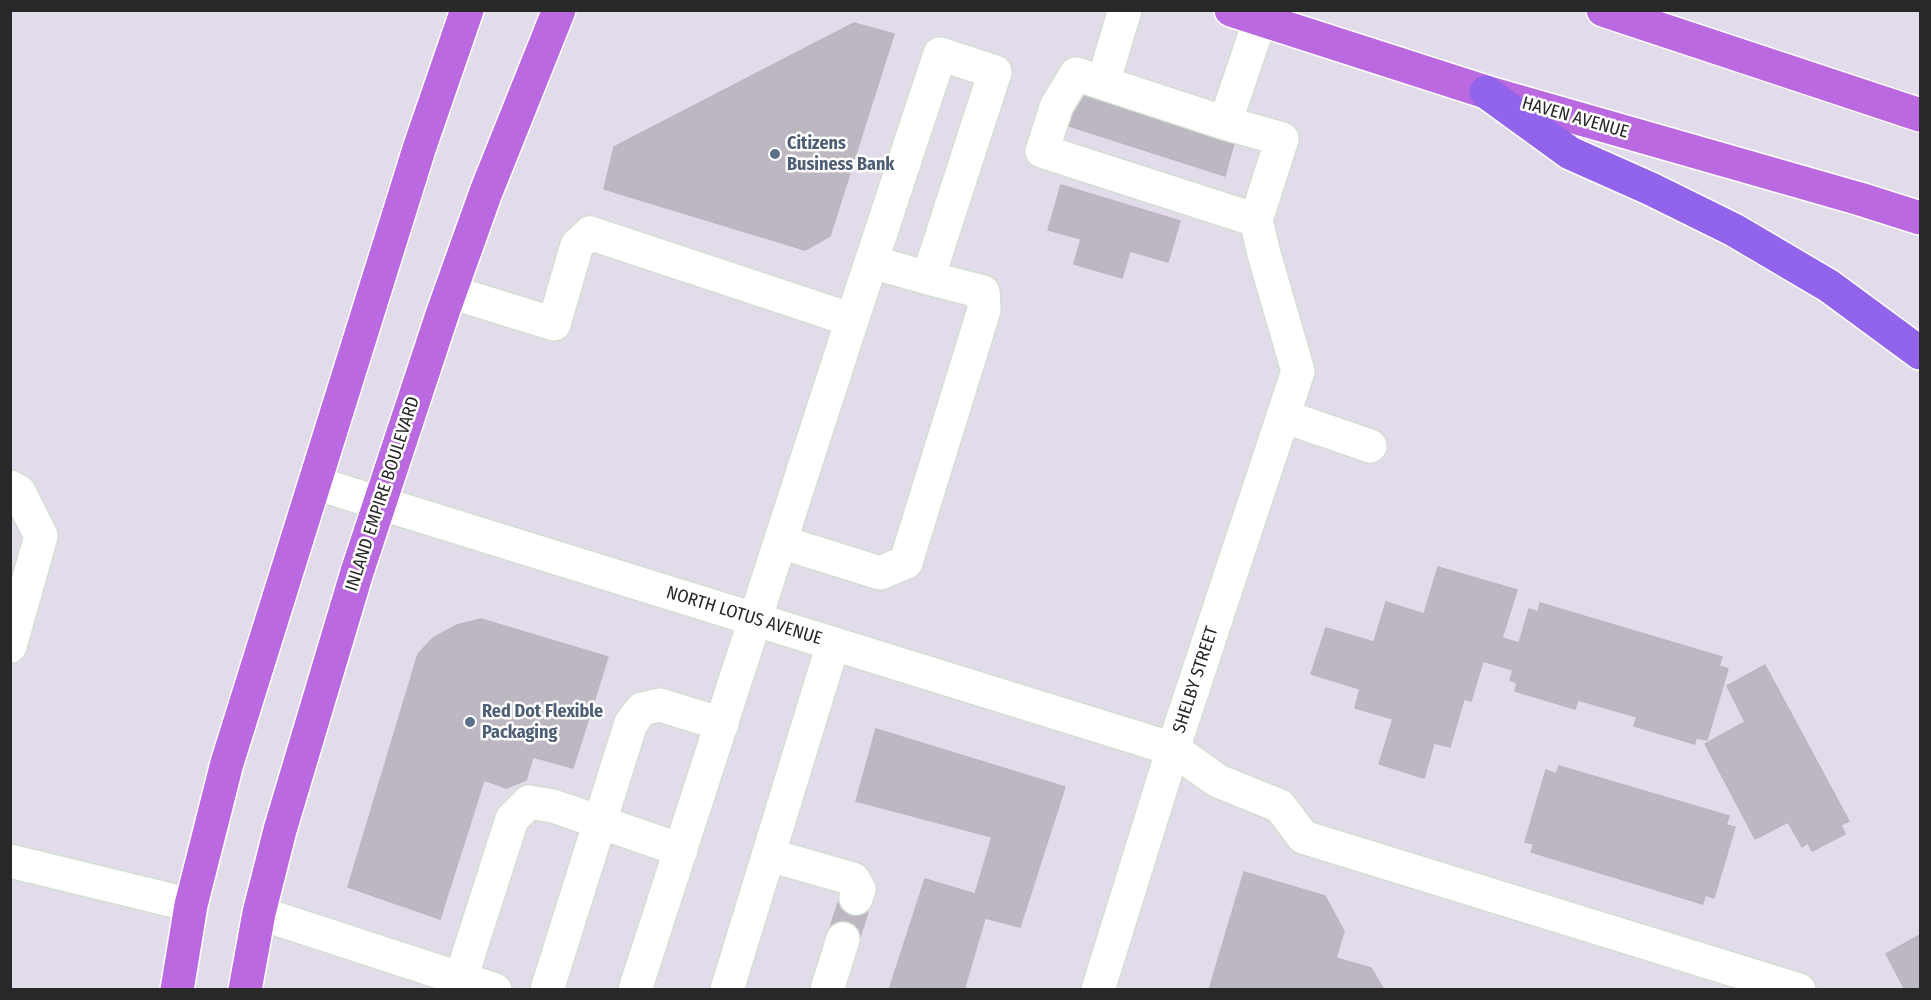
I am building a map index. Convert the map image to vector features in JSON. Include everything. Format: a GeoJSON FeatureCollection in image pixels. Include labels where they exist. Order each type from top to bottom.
{"type":"FeatureCollection","features":[{"type":"Feature","properties":{"kind":"highway"},"geometry":{"type":"LineString","coordinates":[[1486,92],[1570,153],[1651,189],[1734,230],[1830,286],[1920,353]]}},
{"type":"Feature","properties":{"kind":"main road"},"geometry":{"type":"LineString","coordinates":[[420,146],[448,10]]}},
{"type":"Feature","properties":{"kind":"main road"},"geometry":{"type":"LineString","coordinates":[[177,990],[190,905],[227,763],[420,146],[467,10]]}},
{"type":"Feature","properties":{"kind":"main road","name":"INLAND EMPIRE BOULEVARD"},"geometry":{"type":"LineString","coordinates":[[245,990],[259,913],[280,830],[379,504],[486,192],[559,10]]}},
{"type":"Feature","properties":{"kind":"main road"},"geometry":{"type":"LineString","coordinates":[[1603,10],[1920,115]]}},
{"type":"Feature","properties":{"kind":"main road","name":"HAVEN AVENUE"},"geometry":{"type":"LineString","coordinates":[[1245,15],[1486,92],[1920,218]]}},
{"type":"Feature","properties":{"kind":"street"},"geometry":{"type":"LineString","coordinates":[[1103,83],[1125,10]]}},
{"type":"Feature","properties":{"kind":"street"},"geometry":{"type":"LineString","coordinates":[[1225,123],[1245,15]]}},
{"type":"Feature","properties":{"kind":"street"},"geometry":{"type":"LineString","coordinates":[[635,990],[940,54],[995,72],[928,278]]}},
{"type":"Feature","properties":{"kind":"street"},"geometry":{"type":"LineString","coordinates":[[1076,74],[1103,83],[1282,139],[1256,220],[1042,151],[1057,105],[1076,74]]}},
{"type":"Feature","properties":{"kind":"street","name":"SHELBY STREET"},"geometry":{"type":"LineString","coordinates":[[1098,990],[1173,749],[1298,371],[1256,220]]}},
{"type":"Feature","properties":{"kind":"street"},"geometry":{"type":"LineString","coordinates":[[451,292],[554,324],[577,245],[590,233],[852,320]]}},
{"type":"Feature","properties":{"kind":"street"},"geometry":{"type":"LineString","coordinates":[[781,542],[880,573],[906,562],[984,310],[983,292],[872,262]]}},
{"type":"Feature","properties":{"kind":"street"},"geometry":{"type":"LineString","coordinates":[[1283,416],[1370,446]]}},
{"type":"Feature","properties":{"kind":"street","name":"NORTH LOTUS AVENUE"},"geometry":{"type":"LineString","coordinates":[[315,483],[1173,749],[1218,781],[1280,806],[1303,837],[1799,990]]}},
{"type":"Feature","properties":{"kind":"street"},"geometry":{"type":"LineString","coordinates":[[10,488],[19,492],[41,536],[10,646]]}},
{"type":"Feature","properties":{"kind":"street"},"geometry":{"type":"LineString","coordinates":[[727,990],[833,644]]}},
{"type":"Feature","properties":{"kind":"street"},"geometry":{"type":"LineString","coordinates":[[547,990],[631,723],[642,709],[660,705],[722,724]]}},
{"type":"Feature","properties":{"kind":"street"},"geometry":{"type":"LineString","coordinates":[[460,978],[512,819],[529,802],[553,806],[681,850]]}},
{"type":"Feature","properties":{"kind":"street"},"geometry":{"type":"LineString","coordinates":[[769,855],[853,879],[859,889],[856,898]]}},
{"type":"Feature","properties":{"kind":"street"},"geometry":{"type":"LineString","coordinates":[[10,861],[190,905]]}},
{"type":"Feature","properties":{"kind":"street"},"geometry":{"type":"LineString","coordinates":[[259,913],[495,990]]}},
{"type":"Feature","properties":{"kind":"street"},"geometry":{"type":"LineString","coordinates":[[827,990],[843,939]]}},
{"type":"Feature","properties":{"kind":"building"},"geometry":{"type":"Polygon","coordinates":[[[854,23],[894,34],[830,236],[805,250],[604,189],[614,147],[854,23]]]}},
{"type":"Feature","properties":{"kind":"building"},"geometry":{"type":"Polygon","coordinates":[[[1076,82],[1237,132],[1225,176],[1063,124],[1076,82]]]}},
{"type":"Feature","properties":{"kind":"building"},"geometry":{"type":"Polygon","coordinates":[[[1061,185],[1180,221],[1168,262],[1130,251],[1122,278],[1074,264],[1081,239],[1048,230],[1061,185]]]}},
{"type":"Feature","properties":{"kind":"building"},"geometry":{"type":"Polygon","coordinates":[[[1438,567],[1517,590],[1502,638],[1519,643],[1529,609],[1538,612],[1540,603],[1722,657],[1719,666],[1728,669],[1707,740],[1696,738],[1695,744],[1634,726],[1637,717],[1578,700],[1575,709],[1515,691],[1517,683],[1510,680],[1513,670],[1483,661],[1471,701],[1464,699],[1450,747],[1434,743],[1424,778],[1379,764],[1393,719],[1355,708],[1360,689],[1311,674],[1326,628],[1374,642],[1386,602],[1424,614],[1438,567]]]}},
{"type":"Feature","properties":{"kind":"building"},"geometry":{"type":"Polygon","coordinates":[[[481,619],[608,657],[573,768],[533,757],[526,780],[506,788],[484,780],[440,919],[348,887],[418,654],[433,638],[457,625],[481,619]]]}},
{"type":"Feature","properties":{"kind":"building"},"geometry":{"type":"Polygon","coordinates":[[[1765,665],[1849,821],[1841,825],[1845,834],[1812,851],[1808,843],[1802,847],[1788,822],[1755,839],[1705,744],[1745,722],[1727,686],[1765,665]]]}},
{"type":"Feature","properties":{"kind":"building"},"geometry":{"type":"Polygon","coordinates":[[[876,729],[1065,787],[1020,927],[985,918],[964,990],[889,990],[925,879],[975,894],[992,837],[856,801],[876,729]]]}},
{"type":"Feature","properties":{"kind":"building"},"geometry":{"type":"Polygon","coordinates":[[[1559,766],[1729,816],[1726,825],[1735,827],[1714,898],[1705,895],[1703,904],[1531,852],[1534,844],[1525,842],[1546,770],[1556,774],[1559,766]]]}},
{"type":"Feature","properties":{"kind":"building"},"geometry":{"type":"Polygon","coordinates":[[[1244,872],[1325,896],[1344,931],[1336,958],[1371,968],[1384,990],[1209,990],[1244,872]]]}},
{"type":"Feature","properties":{"kind":"building"},"geometry":{"type":"Polygon","coordinates":[[[1920,935],[1920,990],[1905,990],[1886,954],[1920,935]]]}},
{"type":"Feature","properties":{"kind":"tunnel"},"geometry":{"type":"LineString","coordinates":[[843,939],[856,898]]}},
{"type":"Feature","properties":{"kind":"place","name":"Citizens Business Bank"},"geometry":{"type":"Point","coordinates":[775,154]}},
{"type":"Feature","properties":{"kind":"place","name":"Red Dot Flexible Packaging"},"geometry":{"type":"Point","coordinates":[470,722]}}]}
